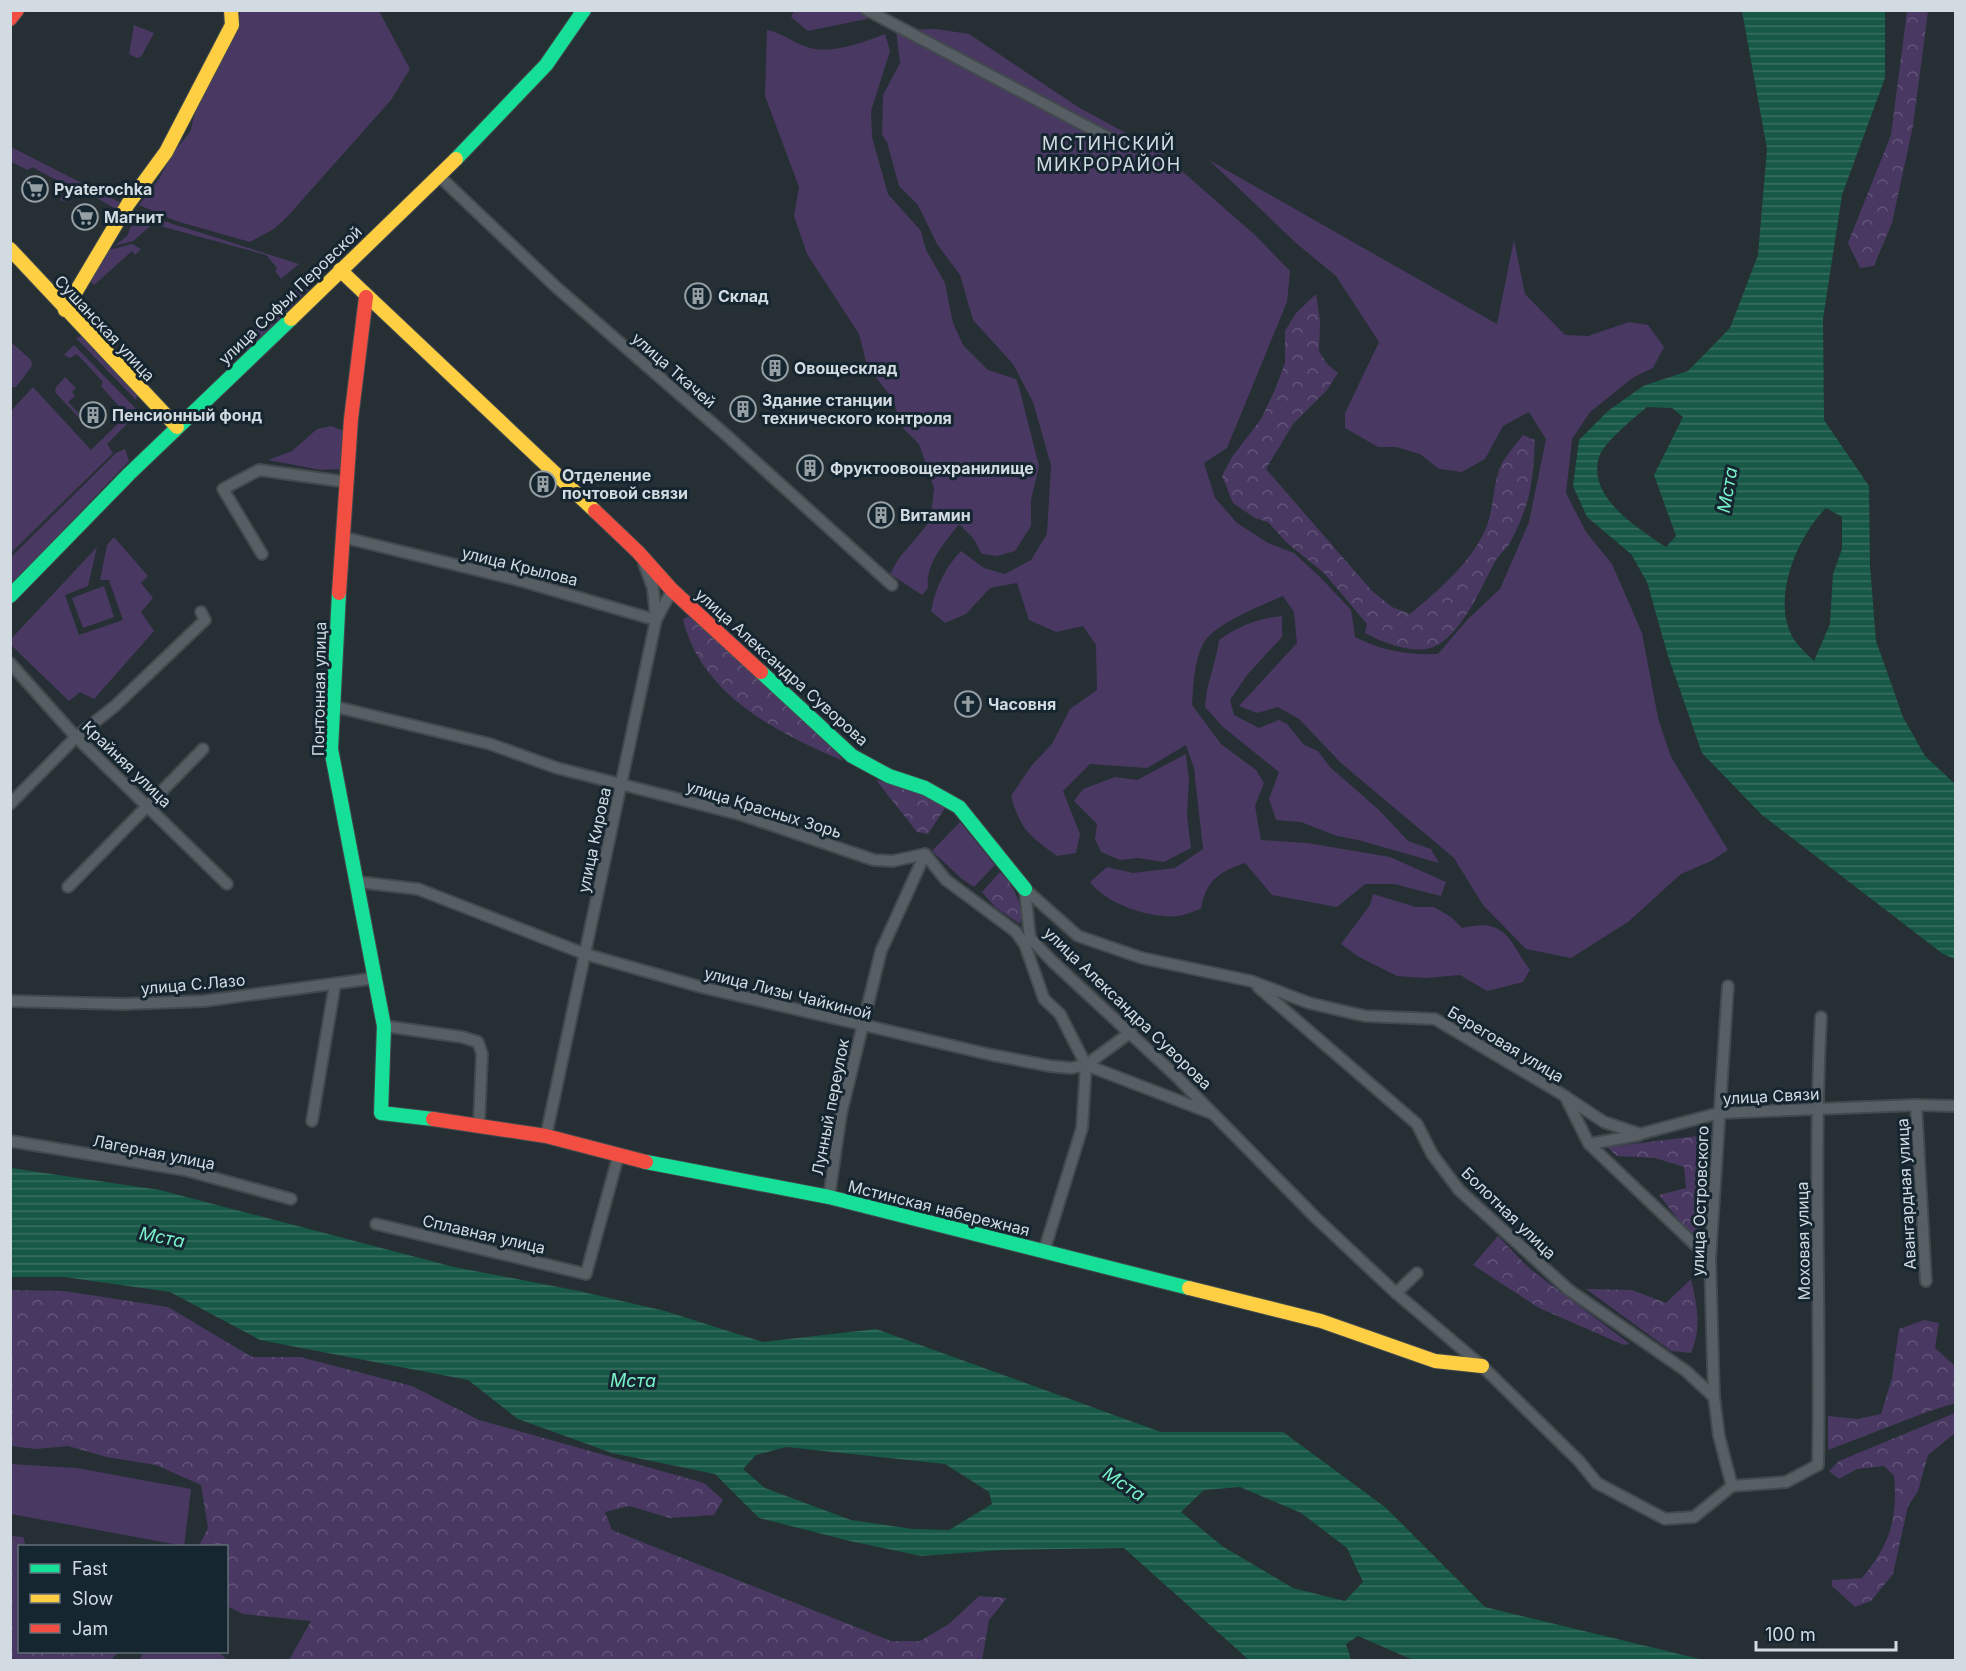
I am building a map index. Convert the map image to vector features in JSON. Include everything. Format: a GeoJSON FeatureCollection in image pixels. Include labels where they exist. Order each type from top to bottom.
{"type":"FeatureCollection","features":[{"type":"Feature","properties":{"kind":"street"},"geometry":{"type":"LineString","coordinates":[[10,19],[17,10]]}},
{"type":"Feature","properties":{"kind":"street"},"geometry":{"type":"LineString","coordinates":[[65,310],[128,204],[166,152],[232,25],[231,10]]}},
{"type":"Feature","properties":{"kind":"street","name":"улица Софьи Перовской"},"geometry":{"type":"LineString","coordinates":[[10,596],[177,428],[439,176],[546,65],[584,10]]}},
{"type":"Feature","properties":{"kind":"street"},"geometry":{"type":"LineString","coordinates":[[867,10],[1118,143]]}},
{"type":"Feature","properties":{"kind":"street","name":"улица Ткачей"},"geometry":{"type":"LineString","coordinates":[[439,176],[556,287],[725,434],[892,585]]}},
{"type":"Feature","properties":{"kind":"street","name":"Сушанская улица"},"geometry":{"type":"LineString","coordinates":[[10,249],[177,428]]}},
{"type":"Feature","properties":{"kind":"street","name":"улица Александра Суворова"},"geometry":{"type":"LineString","coordinates":[[340,270],[638,552],[672,590],[852,756],[889,776],[925,788],[959,807],[1025,889],[1030,938],[1215,1114],[1316,1218],[1396,1293],[1482,1366],[1579,1461],[1597,1483],[1665,1519],[1694,1517],[1732,1486]]}},
{"type":"Feature","properties":{"kind":"street","name":"Понтонная улица"},"geometry":{"type":"LineString","coordinates":[[366,297],[346,482],[331,749],[384,1026],[381,1113]]}},
{"type":"Feature","properties":{"kind":"street"},"geometry":{"type":"LineString","coordinates":[[262,554],[223,489],[259,470],[346,482]]}},
{"type":"Feature","properties":{"kind":"street","name":"улица Крылова"},"geometry":{"type":"LineString","coordinates":[[342,537],[518,580],[656,620]]}},
{"type":"Feature","properties":{"kind":"street","name":"улица Кирова"},"geometry":{"type":"LineString","coordinates":[[546,1136],[656,620],[653,588],[638,552]]}},
{"type":"Feature","properties":{"kind":"street"},"geometry":{"type":"LineString","coordinates":[[656,620],[672,590]]}},
{"type":"Feature","properties":{"kind":"street"},"geometry":{"type":"LineString","coordinates":[[10,804],[76,737],[115,706],[205,620],[201,612]]}},
{"type":"Feature","properties":{"kind":"street","name":"Крайняя улица"},"geometry":{"type":"LineString","coordinates":[[10,663],[76,737],[147,803],[227,884]]}},
{"type":"Feature","properties":{"kind":"street","name":"улица Красных Зорь"},"geometry":{"type":"LineString","coordinates":[[332,706],[490,744],[557,768],[742,815],[874,860],[893,861],[925,854]]}},
{"type":"Feature","properties":{"kind":"street"},"geometry":{"type":"LineString","coordinates":[[68,887],[147,803],[203,749]]}},
{"type":"Feature","properties":{"kind":"street"},"geometry":{"type":"LineString","coordinates":[[925,854],[946,880],[1016,932],[1025,945],[1044,999],[1060,1014],[1086,1065],[1082,1128],[1044,1251]]}},
{"type":"Feature","properties":{"kind":"street","name":"Лунный переулок"},"geometry":{"type":"LineString","coordinates":[[829,1197],[841,1114],[881,951],[925,854]]}},
{"type":"Feature","properties":{"kind":"street","name":"улица Лизы Чайкиной"},"geometry":{"type":"LineString","coordinates":[[358,882],[418,889],[585,954],[701,987],[861,1026],[1050,1066],[1071,1068],[1086,1065],[1215,1114]]}},
{"type":"Feature","properties":{"kind":"street","name":"Береговая улица"},"geometry":{"type":"LineString","coordinates":[[1025,889],[1078,936],[1142,958],[1251,981],[1309,1003],[1365,1016],[1435,1019],[1564,1096],[1589,1144],[1710,1259]]}},
{"type":"Feature","properties":{"kind":"street","name":"улица С.Лазо"},"geometry":{"type":"LineString","coordinates":[[10,1001],[123,1004],[204,1001],[376,978]]}},
{"type":"Feature","properties":{"kind":"street","name":"Болотная улица"},"geometry":{"type":"LineString","coordinates":[[1251,981],[1417,1124],[1432,1154],[1459,1190],[1569,1290],[1686,1371],[1714,1397]]}},
{"type":"Feature","properties":{"kind":"street"},"geometry":{"type":"LineString","coordinates":[[312,1121],[335,984]]}},
{"type":"Feature","properties":{"kind":"street","name":"улица Островского"},"geometry":{"type":"LineString","coordinates":[[1728,986],[1710,1259],[1714,1397],[1719,1436],[1732,1486]]}},
{"type":"Feature","properties":{"kind":"street","name":"Моховая улица"},"geometry":{"type":"LineString","coordinates":[[1732,1486],[1786,1482],[1818,1465],[1821,1344],[1816,1109],[1821,1017]]}},
{"type":"Feature","properties":{"kind":"street"},"geometry":{"type":"LineString","coordinates":[[384,1026],[462,1037],[478,1042],[482,1054],[479,1124]]}},
{"type":"Feature","properties":{"kind":"street"},"geometry":{"type":"LineString","coordinates":[[1086,1065],[1131,1032]]}},
{"type":"Feature","properties":{"kind":"street"},"geometry":{"type":"LineString","coordinates":[[1564,1096],[1604,1122],[1640,1134]]}},
{"type":"Feature","properties":{"kind":"street","name":"улица Связи"},"geometry":{"type":"LineString","coordinates":[[1589,1144],[1640,1134],[1719,1113],[1916,1105],[1956,1106]]}},
{"type":"Feature","properties":{"kind":"street","name":"Авангардная улица"},"geometry":{"type":"LineString","coordinates":[[1916,1105],[1926,1281]]}},
{"type":"Feature","properties":{"kind":"street","name":"Мстинская набережная"},"geometry":{"type":"LineString","coordinates":[[381,1113],[479,1124],[546,1136],[618,1157],[829,1197],[1321,1322],[1435,1361],[1482,1366]]}},
{"type":"Feature","properties":{"kind":"street","name":"Лагерная улица"},"geometry":{"type":"LineString","coordinates":[[10,1141],[185,1170],[291,1199]]}},
{"type":"Feature","properties":{"kind":"street","name":"Сплавная улица"},"geometry":{"type":"LineString","coordinates":[[376,1224],[586,1274],[618,1157]]}},
{"type":"Feature","properties":{"kind":"street"},"geometry":{"type":"LineString","coordinates":[[1396,1293],[1417,1273]]}},
{"type":"Feature","properties":{"kind":"green space"},"geometry":{"type":"Polygon","coordinates":[[[240,11],[379,11],[410,69],[391,100],[287,217],[274,229],[250,242],[176,221],[139,205],[159,179],[173,153],[190,132],[199,98],[238,26],[240,11]]]}},
{"type":"Feature","properties":{"kind":"green space"},"geometry":{"type":"Polygon","coordinates":[[[794,11],[869,11],[867,19],[808,31],[791,17],[794,11]]]}},
{"type":"Feature","properties":{"kind":"green space"},"geometry":{"type":"Polygon","coordinates":[[[1907,11],[1928,11],[1913,126],[1892,223],[1874,266],[1860,268],[1848,243],[1891,135],[1907,11]]]}},
{"type":"Feature","properties":{"kind":"green space"},"geometry":{"type":"Polygon","coordinates":[[[134,25],[154,33],[141,57],[137,58],[129,54],[134,25]]]}},
{"type":"Feature","properties":{"kind":"green space"},"geometry":{"type":"Polygon","coordinates":[[[936,29],[969,34],[1078,107],[1159,151],[1255,235],[1290,271],[1287,302],[1227,448],[1204,463],[1215,498],[1237,523],[1268,543],[1294,553],[1321,578],[1351,610],[1355,637],[1365,642],[1395,651],[1438,654],[1468,619],[1500,589],[1529,522],[1546,439],[1529,412],[1503,426],[1485,459],[1462,472],[1439,469],[1420,454],[1396,447],[1378,447],[1345,428],[1345,413],[1379,342],[1336,276],[1296,243],[1209,160],[1497,324],[1514,240],[1525,294],[1565,335],[1588,336],[1629,322],[1648,325],[1664,347],[1653,368],[1634,377],[1590,412],[1572,439],[1566,493],[1586,532],[1612,564],[1642,633],[1658,718],[1671,757],[1728,850],[1711,861],[1681,874],[1628,922],[1571,958],[1526,949],[1483,905],[1454,858],[1341,763],[1299,719],[1278,707],[1257,713],[1239,706],[1297,643],[1294,612],[1283,596],[1227,622],[1208,637],[1200,651],[1194,682],[1192,705],[1221,744],[1256,770],[1264,783],[1255,806],[1261,840],[1307,843],[1390,857],[1446,882],[1441,896],[1394,884],[1365,884],[1337,907],[1272,895],[1245,863],[1227,870],[1215,879],[1206,891],[1201,909],[1184,915],[1155,915],[1130,908],[1107,897],[1090,882],[1107,867],[1133,873],[1175,868],[1203,849],[1194,768],[1186,745],[1147,768],[1090,764],[1063,791],[1080,834],[1076,853],[1057,856],[1027,831],[1018,817],[1011,796],[1032,765],[1052,744],[1070,709],[1097,690],[1096,645],[1083,626],[1056,632],[1029,620],[1017,583],[990,588],[966,614],[945,623],[931,611],[942,579],[961,551],[984,568],[1005,574],[1031,560],[1047,534],[1051,465],[1033,402],[1013,364],[973,320],[960,275],[937,244],[918,205],[899,186],[887,142],[882,135],[883,95],[900,63],[896,30],[936,29]]]}},
{"type":"Feature","properties":{"kind":"green space"},"geometry":{"type":"Polygon","coordinates":[[[767,30],[809,48],[824,50],[851,46],[885,34],[890,51],[871,111],[872,137],[888,194],[921,231],[926,250],[945,283],[953,323],[963,345],[988,370],[1016,379],[1019,387],[1039,466],[1031,500],[1031,526],[1015,551],[997,556],[982,554],[973,538],[959,524],[933,562],[928,588],[922,595],[890,574],[899,558],[926,526],[931,516],[934,488],[919,444],[901,426],[893,399],[867,366],[859,334],[807,254],[794,216],[799,187],[765,96],[767,30]]]}},
{"type":"Feature","properties":{"kind":"green space"},"geometry":{"type":"Polygon","coordinates":[[[11,147],[123,204],[116,209],[76,186],[65,202],[60,200],[66,189],[64,184],[32,167],[28,170],[11,162],[11,147]]]}},
{"type":"Feature","properties":{"kind":"green space"},"geometry":{"type":"Polygon","coordinates":[[[137,210],[154,218],[299,264],[281,279],[275,271],[277,268],[266,255],[153,224],[133,241],[114,246],[127,236],[137,210]]]}},
{"type":"Feature","properties":{"kind":"green space"},"geometry":{"type":"Polygon","coordinates":[[[132,244],[141,249],[135,255],[132,251],[94,285],[90,281],[109,250],[132,244]]]}},
{"type":"Feature","properties":{"kind":"green space"},"geometry":{"type":"Polygon","coordinates":[[[308,279],[311,287],[247,351],[240,343],[308,279]]]}},
{"type":"Feature","properties":{"kind":"green space"},"geometry":{"type":"Polygon","coordinates":[[[1316,294],[1320,320],[1319,351],[1327,364],[1338,373],[1327,390],[1293,424],[1266,469],[1372,591],[1392,607],[1410,614],[1463,564],[1480,541],[1486,528],[1501,465],[1523,435],[1535,440],[1529,495],[1508,546],[1496,560],[1459,625],[1439,644],[1427,649],[1403,648],[1365,633],[1367,624],[1324,573],[1287,543],[1268,522],[1255,518],[1233,503],[1222,476],[1232,457],[1261,419],[1274,392],[1285,363],[1285,331],[1296,313],[1316,294]]]}},
{"type":"Feature","properties":{"kind":"green space"},"geometry":{"type":"Polygon","coordinates":[[[82,336],[137,395],[136,400],[76,338],[82,336]]]}},
{"type":"Feature","properties":{"kind":"green space"},"geometry":{"type":"Polygon","coordinates":[[[11,342],[31,360],[32,366],[16,387],[11,387],[11,342]]]}},
{"type":"Feature","properties":{"kind":"green space"},"geometry":{"type":"Polygon","coordinates":[[[74,345],[138,411],[135,414],[124,412],[101,386],[103,382],[77,354],[70,358],[64,355],[74,345]]]}},
{"type":"Feature","properties":{"kind":"green space"},"geometry":{"type":"Polygon","coordinates":[[[65,377],[76,388],[72,392],[75,396],[68,402],[83,418],[81,420],[55,392],[56,387],[65,377]]]}},
{"type":"Feature","properties":{"kind":"green space"},"geometry":{"type":"Polygon","coordinates":[[[33,387],[91,450],[123,419],[133,418],[107,444],[113,453],[11,553],[11,411],[33,387]]]}},
{"type":"Feature","properties":{"kind":"green space"},"geometry":{"type":"Polygon","coordinates":[[[331,426],[344,431],[342,469],[321,470],[268,460],[292,451],[317,429],[331,426]]]}},
{"type":"Feature","properties":{"kind":"green space"},"geometry":{"type":"Polygon","coordinates":[[[125,449],[129,461],[11,585],[11,557],[116,453],[125,449]]]}},
{"type":"Feature","properties":{"kind":"green space"},"geometry":{"type":"Polygon","coordinates":[[[114,537],[148,576],[141,583],[153,598],[141,612],[154,631],[94,699],[80,692],[69,701],[11,645],[11,639],[97,547],[88,586],[65,595],[79,635],[123,620],[109,580],[100,580],[107,545],[114,537]]]}},
{"type":"Feature","properties":{"kind":"green space"},"geometry":{"type":"Polygon","coordinates":[[[104,586],[114,617],[83,628],[72,598],[104,586]]]}},
{"type":"Feature","properties":{"kind":"green space"},"geometry":{"type":"Polygon","coordinates":[[[694,614],[828,741],[843,761],[768,724],[724,690],[706,669],[692,645],[683,619],[694,614]]]}},
{"type":"Feature","properties":{"kind":"green space"},"geometry":{"type":"Polygon","coordinates":[[[1282,616],[1282,637],[1247,675],[1230,700],[1234,715],[1259,728],[1279,720],[1287,724],[1304,745],[1318,751],[1330,767],[1379,810],[1408,841],[1431,849],[1439,863],[1337,836],[1301,822],[1276,820],[1269,799],[1279,772],[1223,727],[1205,707],[1219,640],[1249,624],[1282,616]]]}},
{"type":"Feature","properties":{"kind":"green space"},"geometry":{"type":"Polygon","coordinates":[[[1186,754],[1189,780],[1187,815],[1191,848],[1164,862],[1138,858],[1120,860],[1101,852],[1095,839],[1097,824],[1074,801],[1083,789],[1115,777],[1137,780],[1186,754]]]}},
{"type":"Feature","properties":{"kind":"green space"},"geometry":{"type":"Polygon","coordinates":[[[876,780],[894,784],[947,805],[928,834],[917,832],[876,780]]]}},
{"type":"Feature","properties":{"kind":"green space"},"geometry":{"type":"Polygon","coordinates":[[[960,822],[995,865],[974,887],[932,851],[960,822]]]}},
{"type":"Feature","properties":{"kind":"green space"},"geometry":{"type":"Polygon","coordinates":[[[1000,872],[1009,882],[1019,903],[1020,924],[995,907],[982,892],[1000,872]]]}},
{"type":"Feature","properties":{"kind":"green space"},"geometry":{"type":"Polygon","coordinates":[[[1373,894],[1416,907],[1434,907],[1451,917],[1462,928],[1477,925],[1497,928],[1510,940],[1530,970],[1523,982],[1487,991],[1460,975],[1426,978],[1397,976],[1359,957],[1341,944],[1370,905],[1373,894]]]}},
{"type":"Feature","properties":{"kind":"green space"},"geometry":{"type":"Polygon","coordinates":[[[1698,1136],[1703,1146],[1708,1170],[1708,1183],[1699,1233],[1688,1232],[1659,1195],[1686,1188],[1684,1167],[1655,1158],[1617,1156],[1607,1147],[1698,1136]]]}},
{"type":"Feature","properties":{"kind":"green space"},"geometry":{"type":"Polygon","coordinates":[[[1498,1236],[1530,1269],[1630,1344],[1624,1345],[1539,1308],[1473,1265],[1498,1236]]]}},
{"type":"Feature","properties":{"kind":"green space"},"geometry":{"type":"Polygon","coordinates":[[[1691,1279],[1697,1307],[1697,1325],[1691,1353],[1671,1351],[1586,1289],[1632,1290],[1666,1303],[1691,1279]]]}},
{"type":"Feature","properties":{"kind":"green space"},"geometry":{"type":"Polygon","coordinates":[[[11,1290],[64,1291],[168,1307],[252,1357],[300,1357],[412,1386],[479,1420],[704,1483],[723,1500],[714,1515],[670,1518],[629,1506],[605,1512],[612,1530],[891,1641],[920,1641],[949,1624],[979,1596],[1007,1598],[989,1620],[982,1660],[289,1660],[311,1621],[243,1614],[228,1606],[228,1545],[200,1545],[208,1528],[201,1485],[156,1465],[107,1457],[68,1446],[36,1449],[11,1446],[11,1290]]]}},
{"type":"Feature","properties":{"kind":"green space"},"geometry":{"type":"Polygon","coordinates":[[[1924,1320],[1939,1323],[1935,1348],[1955,1366],[1955,1403],[1828,1450],[1828,1416],[1857,1419],[1881,1414],[1892,1378],[1899,1329],[1924,1320]]]}},
{"type":"Feature","properties":{"kind":"green space"},"geometry":{"type":"Polygon","coordinates":[[[1955,1413],[1955,1433],[1928,1455],[1918,1491],[1908,1506],[1893,1574],[1871,1601],[1855,1607],[1832,1586],[1832,1580],[1862,1578],[1872,1566],[1885,1542],[1893,1518],[1894,1476],[1884,1466],[1857,1469],[1839,1479],[1829,1471],[1839,1461],[1955,1413]]]}},
{"type":"Feature","properties":{"kind":"green space"},"geometry":{"type":"Polygon","coordinates":[[[11,1464],[77,1468],[191,1489],[184,1545],[11,1514],[11,1464]]]}},
{"type":"Feature","properties":{"kind":"green space"},"geometry":{"type":"Polygon","coordinates":[[[10,1536],[23,1537],[26,1545],[18,1545],[18,1653],[117,1653],[111,1660],[11,1660],[10,1536]]]}},
{"type":"Feature","properties":{"kind":"green space"},"geometry":{"type":"Polygon","coordinates":[[[143,1653],[220,1653],[227,1660],[139,1660],[143,1653]]]}},
{"type":"Feature","properties":{"kind":"water","name":"Мста"},"geometry":{"type":"Polygon","coordinates":[[[1742,11],[1885,11],[1885,78],[1842,195],[1823,319],[1824,420],[1869,486],[1870,566],[1876,641],[1903,717],[1925,756],[1955,784],[1955,959],[1943,954],[1762,815],[1702,753],[1668,656],[1647,582],[1631,554],[1587,517],[1573,486],[1579,440],[1608,411],[1643,386],[1688,371],[1730,328],[1758,255],[1767,149],[1742,11]],[[1647,407],[1607,444],[1599,457],[1597,472],[1600,485],[1617,510],[1666,547],[1676,536],[1654,475],[1683,417],[1672,408],[1647,407]],[[1826,508],[1805,536],[1790,571],[1786,589],[1785,608],[1788,625],[1795,641],[1814,661],[1830,624],[1833,574],[1842,549],[1842,517],[1826,508]]]}},
{"type":"Feature","properties":{"kind":"water","name":"Мста"},"geometry":{"type":"Polygon","coordinates":[[[11,1168],[160,1190],[454,1267],[579,1291],[665,1311],[763,1342],[876,1329],[1161,1432],[1283,1432],[1385,1507],[1485,1607],[1704,1660],[1413,1660],[1358,1636],[1346,1644],[1351,1660],[1249,1660],[1124,1548],[1002,1550],[921,1556],[850,1541],[759,1518],[715,1474],[612,1453],[518,1419],[468,1380],[260,1340],[170,1292],[64,1277],[11,1277],[11,1168]],[[786,1447],[756,1455],[743,1469],[765,1488],[851,1520],[913,1529],[949,1530],[992,1504],[989,1492],[945,1464],[786,1447]],[[1240,1487],[1204,1490],[1181,1512],[1222,1546],[1293,1588],[1345,1601],[1363,1582],[1347,1548],[1301,1513],[1240,1487]]]}},
{"type":"Feature","properties":{"kind":"traffic: fast"},"geometry":{"type":"LineString","coordinates":[[456,159],[546,65],[584,10]]}},
{"type":"Feature","properties":{"kind":"traffic: fast"},"geometry":{"type":"LineString","coordinates":[[10,596],[129,474],[291,319]]}},
{"type":"Feature","properties":{"kind":"traffic: fast"},"geometry":{"type":"LineString","coordinates":[[339,593],[331,749],[384,1026],[381,1113],[433,1119]]}},
{"type":"Feature","properties":{"kind":"traffic: fast"},"geometry":{"type":"LineString","coordinates":[[761,672],[852,756],[889,776],[925,788],[959,807],[1025,889]]}},
{"type":"Feature","properties":{"kind":"traffic: fast"},"geometry":{"type":"LineString","coordinates":[[646,1162],[829,1197],[1189,1288]]}},
{"type":"Feature","properties":{"kind":"traffic: slow"},"geometry":{"type":"LineString","coordinates":[[65,310],[128,204],[166,152],[232,25],[231,10]]}},
{"type":"Feature","properties":{"kind":"traffic: slow"},"geometry":{"type":"LineString","coordinates":[[291,319],[456,159]]}},
{"type":"Feature","properties":{"kind":"traffic: slow"},"geometry":{"type":"LineString","coordinates":[[10,249],[177,427]]}},
{"type":"Feature","properties":{"kind":"traffic: slow"},"geometry":{"type":"LineString","coordinates":[[340,270],[595,511]]}},
{"type":"Feature","properties":{"kind":"traffic: slow"},"geometry":{"type":"LineString","coordinates":[[1189,1288],[1321,1321],[1435,1361],[1482,1366]]}},
{"type":"Feature","properties":{"kind":"traffic: jam"},"geometry":{"type":"LineString","coordinates":[[10,19],[17,10]]}},
{"type":"Feature","properties":{"kind":"traffic: jam"},"geometry":{"type":"LineString","coordinates":[[339,593],[351,419],[366,297]]}},
{"type":"Feature","properties":{"kind":"traffic: jam"},"geometry":{"type":"LineString","coordinates":[[595,511],[638,552],[672,590],[761,672]]}},
{"type":"Feature","properties":{"kind":"traffic: jam"},"geometry":{"type":"LineString","coordinates":[[433,1119],[546,1136],[646,1162]]}},
{"type":"Feature","properties":{"kind":"place","name":"Pyaterochka"},"geometry":{"type":"Point","coordinates":[35,189]}},
{"type":"Feature","properties":{"kind":"place","name":"Магнит"},"geometry":{"type":"Point","coordinates":[85,217]}},
{"type":"Feature","properties":{"kind":"place","name":"Склад"},"geometry":{"type":"Point","coordinates":[698,296]}},
{"type":"Feature","properties":{"kind":"place","name":"Овощесклад"},"geometry":{"type":"Point","coordinates":[775,368]}},
{"type":"Feature","properties":{"kind":"place","name":"Здание станции технического контроля"},"geometry":{"type":"Point","coordinates":[743,409]}},
{"type":"Feature","properties":{"kind":"place","name":"Пенсионный фонд"},"geometry":{"type":"Point","coordinates":[93,415]}},
{"type":"Feature","properties":{"kind":"place","name":"Фруктоовощехранилище"},"geometry":{"type":"Point","coordinates":[810,468]}},
{"type":"Feature","properties":{"kind":"place","name":"Отделение почтовой связи"},"geometry":{"type":"Point","coordinates":[543,484]}},
{"type":"Feature","properties":{"kind":"place","name":"Витамин"},"geometry":{"type":"Point","coordinates":[881,515]}},
{"type":"Feature","properties":{"kind":"place","name":"Часовня"},"geometry":{"type":"Point","coordinates":[968,704]}},
{"type":"Feature","properties":{"kind":"district","name":"МСТИНСКИЙ МИКРОРАЙОН"},"geometry":{"type":"Point","coordinates":[1109,153]}}]}
